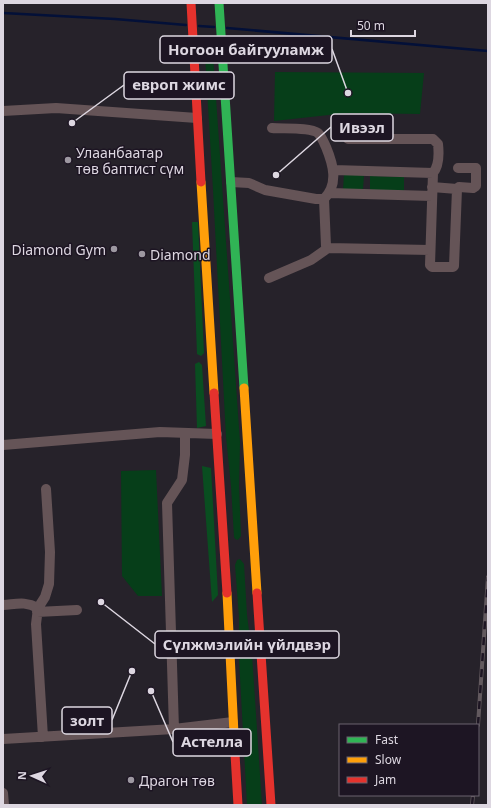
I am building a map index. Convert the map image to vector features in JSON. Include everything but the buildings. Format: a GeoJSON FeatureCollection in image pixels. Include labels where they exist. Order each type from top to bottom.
{"type":"FeatureCollection","features":[{"type":"Feature","properties":{"kind":"highway"},"geometry":{"type":"LineString","coordinates":[[191,3],[217,434],[228,551],[233,722],[238,805]]}},
{"type":"Feature","properties":{"kind":"highway"},"geometry":{"type":"LineString","coordinates":[[219,3],[231,182],[250,549],[270,805]]}},
{"type":"Feature","properties":{"kind":"street"},"geometry":{"type":"LineString","coordinates":[[3,111],[56,108],[197,118]]}},
{"type":"Feature","properties":{"kind":"street"},"geometry":{"type":"LineString","coordinates":[[272,128],[307,130],[318,133],[322,139],[334,170],[333,185],[327,196],[326,246],[328,248]]}},
{"type":"Feature","properties":{"kind":"street"},"geometry":{"type":"LineString","coordinates":[[348,139],[433,140],[438,144],[437,167],[433,173],[430,250],[431,266],[454,266],[457,189]]}},
{"type":"Feature","properties":{"kind":"street"},"geometry":{"type":"LineString","coordinates":[[231,182],[249,183],[265,190],[280,193],[327,196],[432,192],[457,189],[459,187],[475,187],[475,168],[458,168]]}},
{"type":"Feature","properties":{"kind":"street"},"geometry":{"type":"LineString","coordinates":[[334,170],[433,173]]}},
{"type":"Feature","properties":{"kind":"street"},"geometry":{"type":"LineString","coordinates":[[269,278],[311,260],[328,248],[430,250]]}},
{"type":"Feature","properties":{"kind":"street"},"geometry":{"type":"LineString","coordinates":[[3,446],[160,432],[217,434]]}},
{"type":"Feature","properties":{"kind":"street"},"geometry":{"type":"LineString","coordinates":[[174,729],[167,503],[182,480],[185,455],[185,434]]}},
{"type":"Feature","properties":{"kind":"street"},"geometry":{"type":"LineString","coordinates":[[43,737],[36,624],[38,610],[49,584],[50,552],[46,489]]}},
{"type":"Feature","properties":{"kind":"street"},"geometry":{"type":"LineString","coordinates":[[3,605],[29,603],[38,610],[77,610]]}},
{"type":"Feature","properties":{"kind":"street"},"geometry":{"type":"LineString","coordinates":[[3,739],[174,729],[233,722]]}},
{"type":"Feature","properties":{"kind":"street"},"geometry":{"type":"LineString","coordinates":[[3,793],[4,805]]}},
{"type":"Feature","properties":{"kind":"green space"},"geometry":{"type":"Polygon","coordinates":[[[205,55],[213,55],[240,442],[239,486],[241,536],[238,540],[234,537],[226,437],[205,55]]]}},
{"type":"Feature","properties":{"kind":"green space"},"geometry":{"type":"Polygon","coordinates":[[[275,72],[424,73],[420,114],[347,113],[274,121],[275,72]]]}},
{"type":"Feature","properties":{"kind":"green space"},"geometry":{"type":"Polygon","coordinates":[[[344,174],[364,175],[363,190],[343,190],[344,174]]]}},
{"type":"Feature","properties":{"kind":"green space"},"geometry":{"type":"Polygon","coordinates":[[[370,176],[404,177],[404,191],[370,190],[370,176]]]}},
{"type":"Feature","properties":{"kind":"green space"},"geometry":{"type":"Polygon","coordinates":[[[192,222],[198,222],[204,353],[201,356],[197,354],[192,222]]]}},
{"type":"Feature","properties":{"kind":"green space"},"geometry":{"type":"Polygon","coordinates":[[[199,362],[202,365],[206,426],[197,428],[195,364],[199,362]]]}},
{"type":"Feature","properties":{"kind":"green space"},"geometry":{"type":"Polygon","coordinates":[[[202,466],[211,468],[218,595],[212,602],[202,466]]]}},
{"type":"Feature","properties":{"kind":"green space"},"geometry":{"type":"Polygon","coordinates":[[[156,470],[162,596],[138,596],[122,576],[121,471],[156,470]]]}},
{"type":"Feature","properties":{"kind":"green space"},"geometry":{"type":"Polygon","coordinates":[[[240,559],[244,564],[247,615],[252,654],[262,805],[247,805],[239,659],[239,617],[235,565],[237,560],[240,559]]]}},
{"type":"Feature","properties":{"kind":"waterway"},"geometry":{"type":"LineString","coordinates":[[3,13],[115,19],[186,25]]}},
{"type":"Feature","properties":{"kind":"waterway"},"geometry":{"type":"LineString","coordinates":[[199,26],[214,27]]}},
{"type":"Feature","properties":{"kind":"waterway"},"geometry":{"type":"LineString","coordinates":[[227,28],[488,51]]}},
{"type":"Feature","properties":{"kind":"railway"},"geometry":{"type":"LineString","coordinates":[[478,724],[488,577]]}},
{"type":"Feature","properties":{"kind":"railway"},"geometry":{"type":"LineString","coordinates":[[472,805],[473,796]]}},
{"type":"Feature","properties":{"kind":"traffic: fast"},"geometry":{"type":"LineString","coordinates":[[219,3],[244,388]]}},
{"type":"Feature","properties":{"kind":"traffic: slow"},"geometry":{"type":"LineString","coordinates":[[201,182],[214,393]]}},
{"type":"Feature","properties":{"kind":"traffic: slow"},"geometry":{"type":"LineString","coordinates":[[244,388],[257,593]]}},
{"type":"Feature","properties":{"kind":"traffic: slow"},"geometry":{"type":"LineString","coordinates":[[227,593],[235,754]]}},
{"type":"Feature","properties":{"kind":"traffic: jam"},"geometry":{"type":"LineString","coordinates":[[191,3],[201,182]]}},
{"type":"Feature","properties":{"kind":"traffic: jam"},"geometry":{"type":"LineString","coordinates":[[214,393],[227,593]]}},
{"type":"Feature","properties":{"kind":"traffic: jam"},"geometry":{"type":"LineString","coordinates":[[257,593],[271,805]]}},
{"type":"Feature","properties":{"kind":"traffic: jam"},"geometry":{"type":"LineString","coordinates":[[235,754],[238,805]]}},
{"type":"Feature","properties":{"kind":"place","name":"Ногоон байгууламж"},"geometry":{"type":"Point","coordinates":[348,93]}},
{"type":"Feature","properties":{"kind":"place","name":"европ жимс"},"geometry":{"type":"Point","coordinates":[72,123]}},
{"type":"Feature","properties":{"kind":"place","name":"Улаанбаатар төв баптист сүм"},"geometry":{"type":"Point","coordinates":[68,160]}},
{"type":"Feature","properties":{"kind":"place","name":"Ивээл"},"geometry":{"type":"Point","coordinates":[276,175]}},
{"type":"Feature","properties":{"kind":"place","name":"Diamond Gym"},"geometry":{"type":"Point","coordinates":[114,249]}},
{"type":"Feature","properties":{"kind":"place","name":"Diamond"},"geometry":{"type":"Point","coordinates":[142,254]}},
{"type":"Feature","properties":{"kind":"place","name":"Сүлжмэлийн үйлдвэр"},"geometry":{"type":"Point","coordinates":[101,602]}},
{"type":"Feature","properties":{"kind":"place","name":"золт"},"geometry":{"type":"Point","coordinates":[132,671]}},
{"type":"Feature","properties":{"kind":"place","name":"Астелла"},"geometry":{"type":"Point","coordinates":[151,691]}},
{"type":"Feature","properties":{"kind":"place","name":"Драгон төв"},"geometry":{"type":"Point","coordinates":[131,780]}}]}
